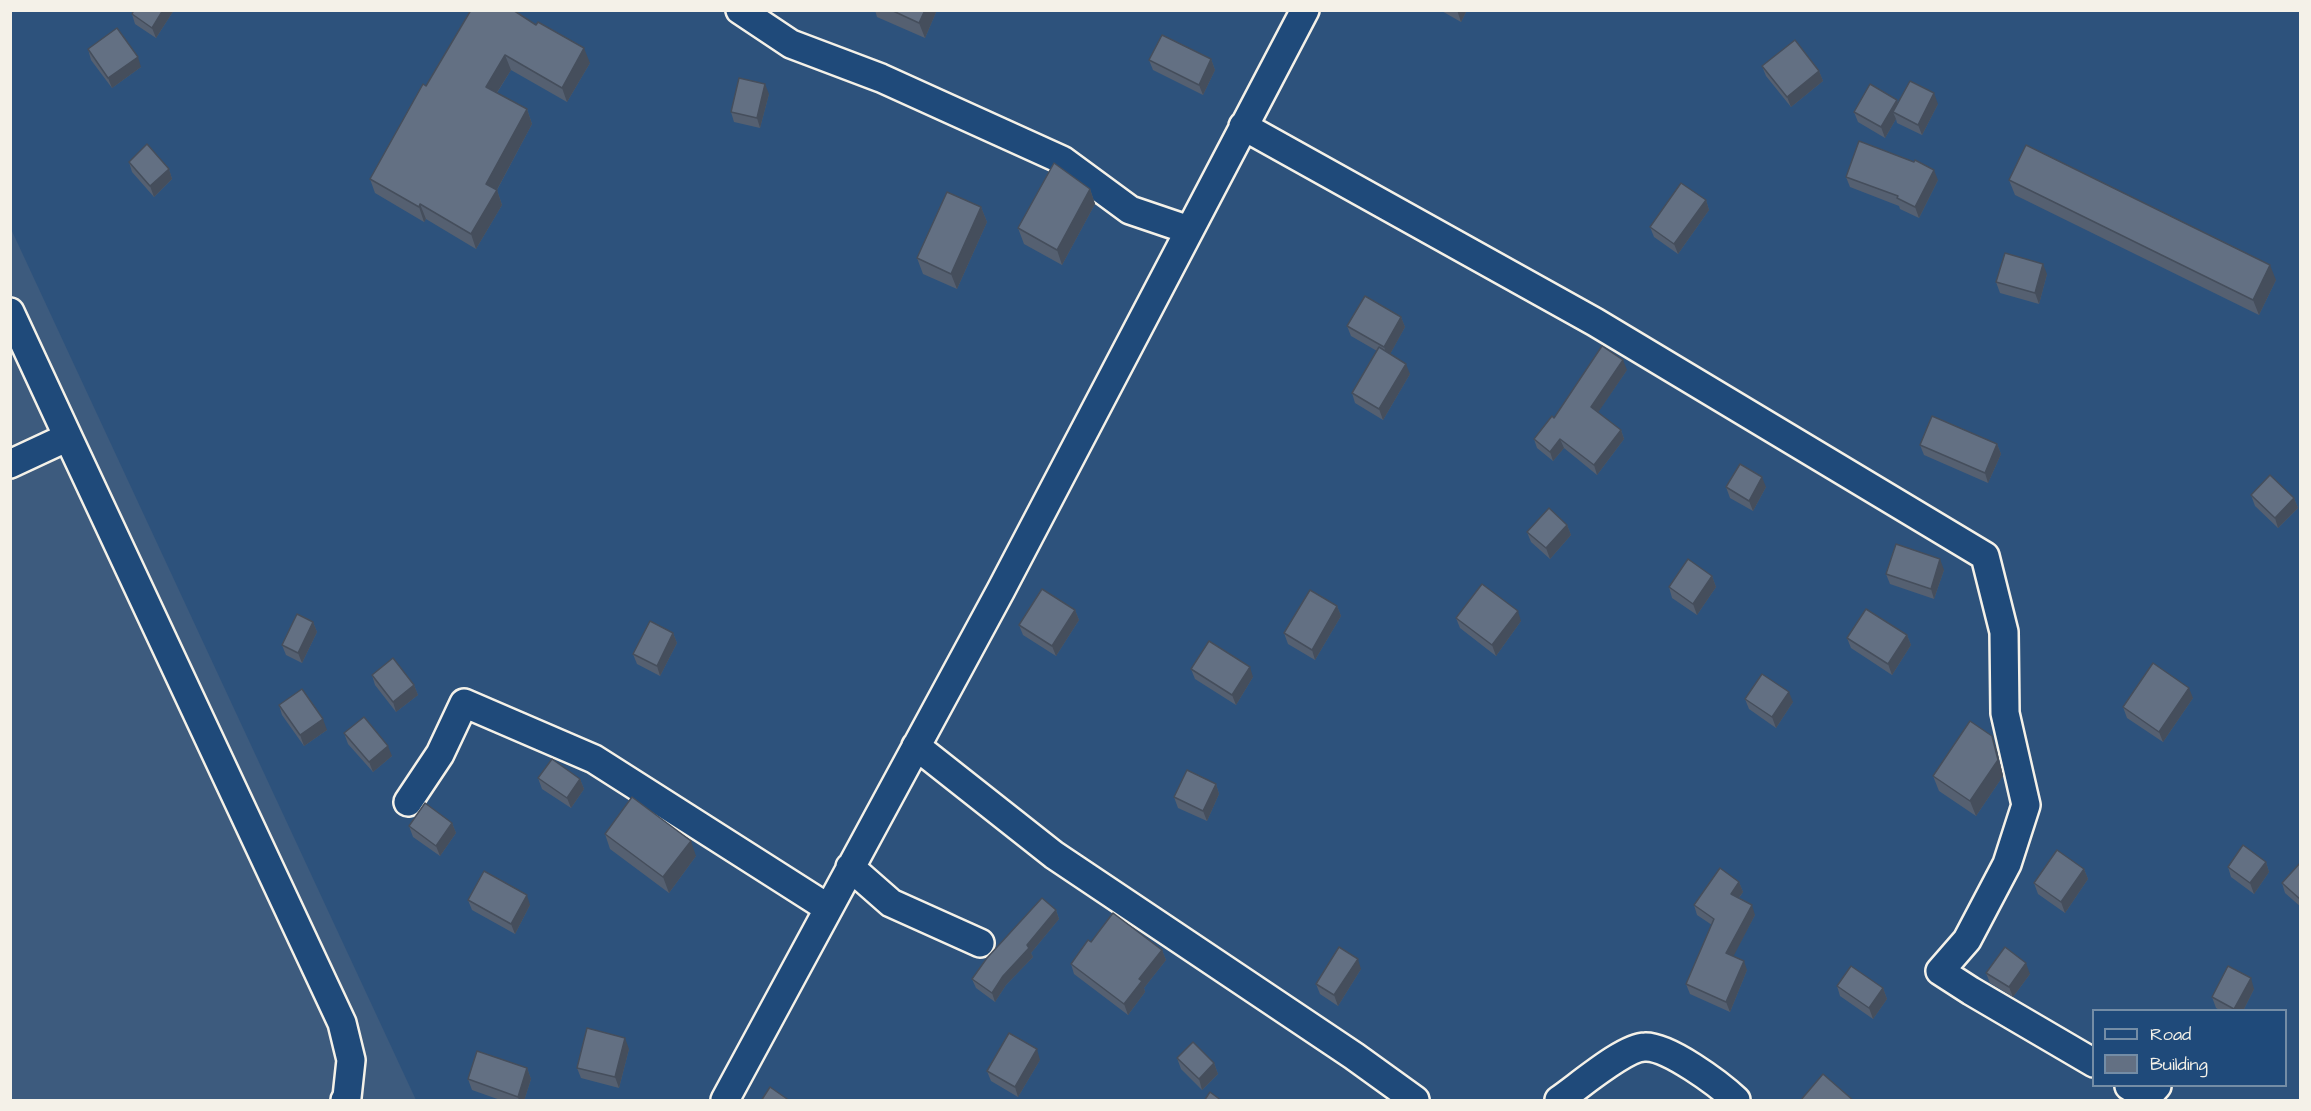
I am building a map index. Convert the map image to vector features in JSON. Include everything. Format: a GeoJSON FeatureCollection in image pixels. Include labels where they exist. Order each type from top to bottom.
{"type":"FeatureCollection","features":[{"type":"Feature","properties":{"kind":"street"},"geometry":{"type":"LineString","coordinates":[[740,10],[791,44],[881,78],[1062,160],[1130,210],[1189,230]]}},
{"type":"Feature","properties":{"kind":"street"},"geometry":{"type":"LineString","coordinates":[[725,1101],[1007,580],[1305,10]]}},
{"type":"Feature","properties":{"kind":"street"},"geometry":{"type":"LineString","coordinates":[[1244,126],[1595,322],[1985,556],[2004,632],[2005,713],[2026,805],[2002,874],[1967,939],[1940,971],[2092,1062]]}},
{"type":"Feature","properties":{"kind":"street"},"geometry":{"type":"LineString","coordinates":[[10,312],[342,1023],[351,1060],[345,1101]]}},
{"type":"Feature","properties":{"kind":"street"},"geometry":{"type":"LineString","coordinates":[[10,464],[68,437]]}},
{"type":"Feature","properties":{"kind":"street"},"geometry":{"type":"LineString","coordinates":[[408,802],[440,754],[464,703],[594,759],[828,908]]}},
{"type":"Feature","properties":{"kind":"street"},"geometry":{"type":"LineString","coordinates":[[916,746],[1054,855],[1354,1056],[1415,1101]]}},
{"type":"Feature","properties":{"kind":"street"},"geometry":{"type":"LineString","coordinates":[[850,867],[891,903],[980,943]]}},
{"type":"Feature","properties":{"kind":"street"},"geometry":{"type":"LineString","coordinates":[[1559,1101],[1590,1076],[1624,1055],[1645,1047],[1668,1054],[1693,1067],[1725,1090],[1736,1101]]}},
{"type":"Feature","properties":{"kind":"street"},"geometry":{"type":"LineString","coordinates":[[2131,1087],[2147,1097],[2156,1087]]}},
{"type":"Feature","properties":{"kind":"shaded area"},"geometry":{"type":"Polygon","coordinates":[[[11,229],[416,1100],[11,1100],[11,229]]]}},
{"type":"Feature","properties":{"kind":"building"},"geometry":{"type":"Polygon","coordinates":[[[134,10],[163,10],[152,28],[132,14],[134,10]]]}},
{"type":"Feature","properties":{"kind":"building"},"geometry":{"type":"Polygon","coordinates":[[[471,10],[513,10],[536,25],[538,22],[584,48],[562,88],[505,55],[486,87],[527,109],[486,184],[497,190],[471,234],[420,204],[419,207],[370,179],[423,84],[426,86],[471,10]]]}},
{"type":"Feature","properties":{"kind":"building"},"geometry":{"type":"Polygon","coordinates":[[[891,10],[925,10],[919,23],[891,10]]]}},
{"type":"Feature","properties":{"kind":"building"},"geometry":{"type":"Polygon","coordinates":[[[117,28],[138,57],[108,78],[88,49],[117,28]]]}},
{"type":"Feature","properties":{"kind":"building"},"geometry":{"type":"Polygon","coordinates":[[[1162,35],[1211,59],[1199,85],[1149,60],[1162,35]]]}},
{"type":"Feature","properties":{"kind":"building"},"geometry":{"type":"Polygon","coordinates":[[[1795,40],[1819,71],[1787,97],[1762,66],[1795,40]]]}},
{"type":"Feature","properties":{"kind":"building"},"geometry":{"type":"Polygon","coordinates":[[[739,78],[765,84],[757,118],[731,112],[739,78]]]}},
{"type":"Feature","properties":{"kind":"building"},"geometry":{"type":"Polygon","coordinates":[[[1910,81],[1934,93],[1918,125],[1893,112],[1910,81]]]}},
{"type":"Feature","properties":{"kind":"building"},"geometry":{"type":"Polygon","coordinates":[[[1870,84],[1897,100],[1881,127],[1854,112],[1870,84]]]}},
{"type":"Feature","properties":{"kind":"building"},"geometry":{"type":"Polygon","coordinates":[[[1859,141],[1914,162],[1915,160],[1934,170],[1915,207],[1897,198],[1898,196],[1846,177],[1859,141]]]}},
{"type":"Feature","properties":{"kind":"building"},"geometry":{"type":"Polygon","coordinates":[[[147,144],[169,169],[150,186],[129,162],[147,144]]]}},
{"type":"Feature","properties":{"kind":"building"},"geometry":{"type":"Polygon","coordinates":[[[2026,145],[2270,265],[2253,300],[2009,180],[2026,145]]]}},
{"type":"Feature","properties":{"kind":"building"},"geometry":{"type":"Polygon","coordinates":[[[1054,163],[1090,189],[1057,250],[1018,228],[1054,163]]]}},
{"type":"Feature","properties":{"kind":"building"},"geometry":{"type":"Polygon","coordinates":[[[1681,183],[1706,200],[1674,244],[1650,227],[1681,183]]]}},
{"type":"Feature","properties":{"kind":"building"},"geometry":{"type":"Polygon","coordinates":[[[947,192],[981,207],[951,274],[917,258],[947,192]]]}},
{"type":"Feature","properties":{"kind":"building"},"geometry":{"type":"Polygon","coordinates":[[[2005,253],[2043,264],[2035,293],[1996,282],[2005,253]]]}},
{"type":"Feature","properties":{"kind":"building"},"geometry":{"type":"Polygon","coordinates":[[[1365,296],[1401,317],[1384,347],[1347,326],[1365,296]]]}},
{"type":"Feature","properties":{"kind":"building"},"geometry":{"type":"Polygon","coordinates":[[[1602,346],[1623,360],[1591,407],[1621,430],[1594,465],[1560,439],[1550,452],[1534,439],[1552,416],[1554,418],[1602,346]]]}},
{"type":"Feature","properties":{"kind":"building"},"geometry":{"type":"Polygon","coordinates":[[[1379,347],[1406,364],[1379,409],[1352,393],[1379,347]]]}},
{"type":"Feature","properties":{"kind":"building"},"geometry":{"type":"Polygon","coordinates":[[[1932,416],[1997,444],[1985,473],[1920,445],[1932,416]]]}},
{"type":"Feature","properties":{"kind":"building"},"geometry":{"type":"Polygon","coordinates":[[[1740,464],[1762,477],[1749,501],[1726,487],[1740,464]]]}},
{"type":"Feature","properties":{"kind":"building"},"geometry":{"type":"Polygon","coordinates":[[[2270,475],[2294,498],[2275,518],[2251,495],[2270,475]]]}},
{"type":"Feature","properties":{"kind":"building"},"geometry":{"type":"Polygon","coordinates":[[[1549,508],[1567,525],[1546,548],[1527,532],[1549,508]]]}},
{"type":"Feature","properties":{"kind":"building"},"geometry":{"type":"Polygon","coordinates":[[[1896,544],[1940,559],[1931,589],[1886,574],[1896,544]]]}},
{"type":"Feature","properties":{"kind":"building"},"geometry":{"type":"Polygon","coordinates":[[[1688,559],[1712,576],[1693,604],[1669,587],[1688,559]]]}},
{"type":"Feature","properties":{"kind":"building"},"geometry":{"type":"Polygon","coordinates":[[[1482,584],[1518,611],[1492,645],[1456,618],[1482,584]]]}},
{"type":"Feature","properties":{"kind":"building"},"geometry":{"type":"Polygon","coordinates":[[[1042,589],[1075,610],[1052,646],[1019,625],[1042,589]]]}},
{"type":"Feature","properties":{"kind":"building"},"geometry":{"type":"Polygon","coordinates":[[[1310,590],[1337,606],[1312,650],[1284,633],[1310,590]]]}},
{"type":"Feature","properties":{"kind":"building"},"geometry":{"type":"Polygon","coordinates":[[[1866,609],[1907,635],[1888,664],[1847,638],[1866,609]]]}},
{"type":"Feature","properties":{"kind":"building"},"geometry":{"type":"Polygon","coordinates":[[[297,614],[313,622],[298,653],[282,645],[297,614]]]}},
{"type":"Feature","properties":{"kind":"building"},"geometry":{"type":"Polygon","coordinates":[[[650,621],[673,633],[657,666],[633,654],[650,621]]]}},
{"type":"Feature","properties":{"kind":"building"},"geometry":{"type":"Polygon","coordinates":[[[1209,641],[1250,667],[1232,695],[1191,669],[1209,641]]]}},
{"type":"Feature","properties":{"kind":"building"},"geometry":{"type":"Polygon","coordinates":[[[393,658],[414,685],[393,702],[372,675],[393,658]]]}},
{"type":"Feature","properties":{"kind":"building"},"geometry":{"type":"Polygon","coordinates":[[[2153,663],[2189,688],[2159,732],[2123,707],[2153,663]]]}},
{"type":"Feature","properties":{"kind":"building"},"geometry":{"type":"Polygon","coordinates":[[[1762,674],[1789,692],[1772,717],[1745,699],[1762,674]]]}},
{"type":"Feature","properties":{"kind":"building"},"geometry":{"type":"Polygon","coordinates":[[[302,689],[323,719],[300,735],[279,705],[302,689]]]}},
{"type":"Feature","properties":{"kind":"building"},"geometry":{"type":"Polygon","coordinates":[[[364,717],[388,746],[369,762],[344,733],[364,717]]]}},
{"type":"Feature","properties":{"kind":"building"},"geometry":{"type":"Polygon","coordinates":[[[1970,721],[1992,736],[1998,760],[1970,801],[1933,776],[1970,721]]]}},
{"type":"Feature","properties":{"kind":"building"},"geometry":{"type":"Polygon","coordinates":[[[552,759],[580,779],[567,798],[538,778],[552,759]]]}},
{"type":"Feature","properties":{"kind":"building"},"geometry":{"type":"Polygon","coordinates":[[[1187,770],[1216,784],[1203,811],[1174,797],[1187,770]]]}},
{"type":"Feature","properties":{"kind":"building"},"geometry":{"type":"Polygon","coordinates":[[[632,797],[691,841],[663,877],[605,834],[632,797]]]}},
{"type":"Feature","properties":{"kind":"building"},"geometry":{"type":"Polygon","coordinates":[[[425,803],[452,823],[436,846],[409,826],[425,803]]]}},
{"type":"Feature","properties":{"kind":"building"},"geometry":{"type":"Polygon","coordinates":[[[2243,845],[2266,862],[2250,883],[2228,867],[2243,845]]]}},
{"type":"Feature","properties":{"kind":"building"},"geometry":{"type":"Polygon","coordinates":[[[2057,850],[2084,869],[2061,902],[2034,883],[2057,850]]]}},
{"type":"Feature","properties":{"kind":"building"},"geometry":{"type":"Polygon","coordinates":[[[2301,862],[2301,900],[2282,883],[2301,862]]]}},
{"type":"Feature","properties":{"kind":"building"},"geometry":{"type":"Polygon","coordinates":[[[1720,868],[1739,882],[1731,894],[1752,905],[1726,953],[1744,961],[1726,1002],[1686,984],[1714,919],[1694,905],[1720,868]]]}},
{"type":"Feature","properties":{"kind":"building"},"geometry":{"type":"Polygon","coordinates":[[[484,871],[527,895],[511,924],[468,900],[484,871]]]}},
{"type":"Feature","properties":{"kind":"building"},"geometry":{"type":"Polygon","coordinates":[[[1042,898],[1056,910],[1027,945],[1029,948],[1003,976],[992,993],[972,979],[987,958],[1042,898]]]}},
{"type":"Feature","properties":{"kind":"building"},"geometry":{"type":"Polygon","coordinates":[[[1113,913],[1162,950],[1139,979],[1142,981],[1124,1004],[1071,964],[1088,940],[1091,942],[1113,913]]]}},
{"type":"Feature","properties":{"kind":"building"},"geometry":{"type":"Polygon","coordinates":[[[1339,947],[1358,959],[1334,995],[1316,984],[1339,947]]]}},
{"type":"Feature","properties":{"kind":"building"},"geometry":{"type":"Polygon","coordinates":[[[2005,947],[2026,963],[2009,987],[1986,973],[2005,947]]]}},
{"type":"Feature","properties":{"kind":"building"},"geometry":{"type":"Polygon","coordinates":[[[1851,966],[1883,988],[1869,1008],[1837,986],[1851,966]]]}},
{"type":"Feature","properties":{"kind":"building"},"geometry":{"type":"Polygon","coordinates":[[[2228,966],[2251,978],[2234,1009],[2212,997],[2228,966]]]}},
{"type":"Feature","properties":{"kind":"building"},"geometry":{"type":"Polygon","coordinates":[[[587,1028],[625,1038],[615,1077],[577,1068],[587,1028]]]}},
{"type":"Feature","properties":{"kind":"building"},"geometry":{"type":"Polygon","coordinates":[[[1009,1033],[1037,1049],[1015,1087],[987,1071],[1009,1033]]]}},
{"type":"Feature","properties":{"kind":"building"},"geometry":{"type":"Polygon","coordinates":[[[1193,1042],[1214,1063],[1199,1079],[1177,1058],[1193,1042]]]}},
{"type":"Feature","properties":{"kind":"building"},"geometry":{"type":"Polygon","coordinates":[[[477,1051],[527,1068],[518,1097],[468,1079],[477,1051]]]}},
{"type":"Feature","properties":{"kind":"building"},"geometry":{"type":"Polygon","coordinates":[[[1823,1074],[1854,1101],[1800,1101],[1823,1074]]]}},
{"type":"Feature","properties":{"kind":"building"},"geometry":{"type":"Polygon","coordinates":[[[770,1087],[790,1101],[761,1101],[770,1087]]]}},
{"type":"Feature","properties":{"kind":"building"},"geometry":{"type":"Polygon","coordinates":[[[1210,1092],[1222,1101],[1204,1101],[1210,1092]]]}}]}
